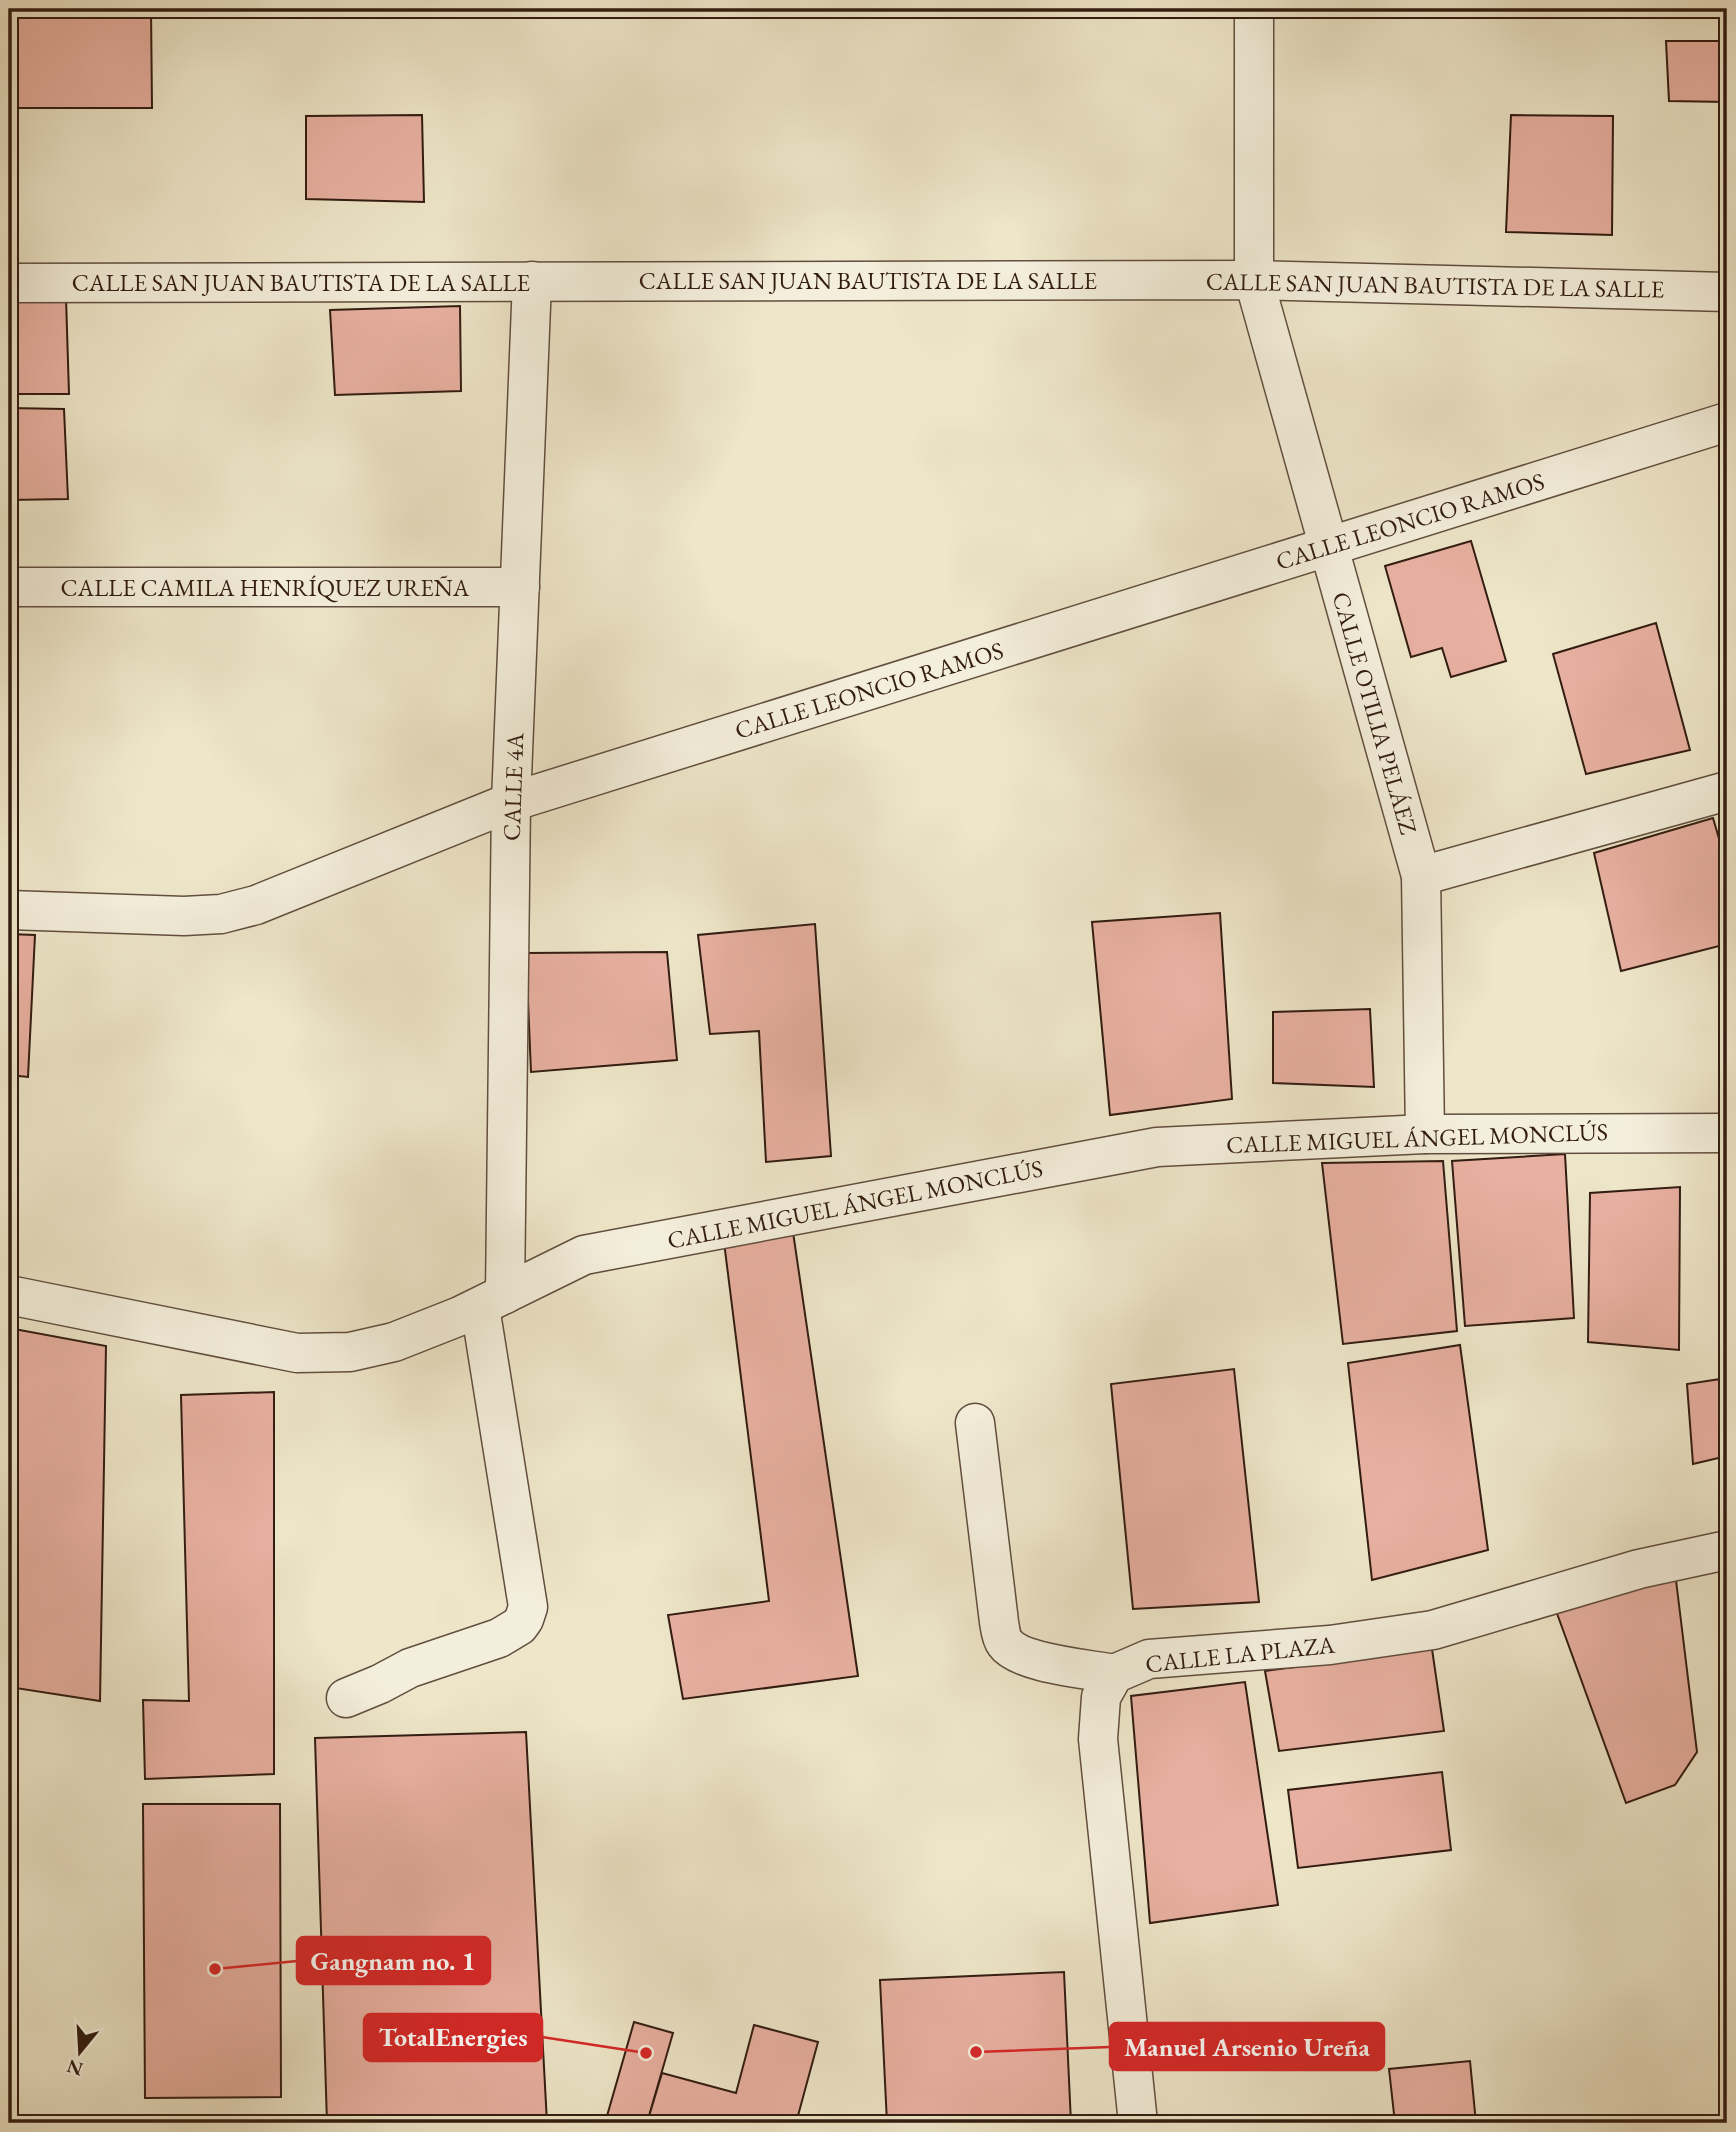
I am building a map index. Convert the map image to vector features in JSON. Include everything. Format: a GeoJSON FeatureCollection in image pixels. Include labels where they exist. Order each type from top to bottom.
{"type":"FeatureCollection","features":[{"type":"Feature","properties":{"kind":"street","name":"CALLE OTILIA PELÁEZ"},"geometry":{"type":"LineString","coordinates":[[1254,9],[1254,280],[1421,876],[1425,1134]]}},
{"type":"Feature","properties":{"kind":"street","name":"CALLE SAN JUAN BAUTISTA DE LA SALLE"},"geometry":{"type":"LineString","coordinates":[[9,283],[1254,280],[1727,292]]}},
{"type":"Feature","properties":{"kind":"street","name":"CALLE 4A"},"geometry":{"type":"LineString","coordinates":[[346,1698],[410,1668],[499,1638],[519,1626],[528,1607],[492,1301],[532,281]]}},
{"type":"Feature","properties":{"kind":"street","name":"CALLE LEONCIO RAMOS"},"geometry":{"type":"LineString","coordinates":[[9,910],[184,916],[221,914],[256,905],[512,803],[1727,422]]}},
{"type":"Feature","properties":{"kind":"street","name":"CALLE CAMILA HENRÍQUEZ UREÑA"},"geometry":{"type":"LineString","coordinates":[[9,587],[520,587]]}},
{"type":"Feature","properties":{"kind":"street"},"geometry":{"type":"LineString","coordinates":[[1421,876],[1727,791]]}},
{"type":"Feature","properties":{"kind":"street","name":"CALLE MIGUEL ÁNGEL MONCLÚS"},"geometry":{"type":"LineString","coordinates":[[9,1295],[297,1353],[350,1352],[394,1342],[492,1301],[584,1255],[1157,1147],[1425,1134],[1727,1133]]}},
{"type":"Feature","properties":{"kind":"street"},"geometry":{"type":"LineString","coordinates":[[975,1423],[999,1622],[1005,1643],[1019,1654],[1040,1660],[1114,1674]]}},
{"type":"Feature","properties":{"kind":"street","name":"CALLE LA PLAZA"},"geometry":{"type":"LineString","coordinates":[[1138,2123],[1098,1740],[1101,1697],[1114,1674],[1149,1659],[1330,1645],[1433,1630],[1639,1569],[1727,1550]]}},
{"type":"Feature","properties":{"kind":"building"},"geometry":{"type":"Polygon","coordinates":[[[9,9],[151,9],[152,108],[9,108],[9,9]]]}},
{"type":"Feature","properties":{"kind":"building"},"geometry":{"type":"Polygon","coordinates":[[[1666,41],[1727,41],[1727,102],[1669,101],[1666,41]]]}},
{"type":"Feature","properties":{"kind":"building"},"geometry":{"type":"Polygon","coordinates":[[[422,115],[424,202],[306,199],[306,116],[422,115]]]}},
{"type":"Feature","properties":{"kind":"building"},"geometry":{"type":"Polygon","coordinates":[[[1511,115],[1613,116],[1612,235],[1506,232],[1511,115]]]}},
{"type":"Feature","properties":{"kind":"building"},"geometry":{"type":"Polygon","coordinates":[[[66,298],[69,394],[9,394],[9,300],[66,298]]]}},
{"type":"Feature","properties":{"kind":"building"},"geometry":{"type":"Polygon","coordinates":[[[460,306],[461,391],[335,395],[330,310],[460,306]]]}},
{"type":"Feature","properties":{"kind":"building"},"geometry":{"type":"Polygon","coordinates":[[[9,408],[64,409],[68,499],[9,500],[9,408]]]}},
{"type":"Feature","properties":{"kind":"building"},"geometry":{"type":"Polygon","coordinates":[[[1471,541],[1506,661],[1451,677],[1442,648],[1411,657],[1385,566],[1471,541]]]}},
{"type":"Feature","properties":{"kind":"building"},"geometry":{"type":"Polygon","coordinates":[[[1656,623],[1690,750],[1586,774],[1553,654],[1656,623]]]}},
{"type":"Feature","properties":{"kind":"building"},"geometry":{"type":"Polygon","coordinates":[[[1727,813],[1727,834],[1722,814],[1727,813]]]}},
{"type":"Feature","properties":{"kind":"building"},"geometry":{"type":"Polygon","coordinates":[[[1713,818],[1727,866],[1727,944],[1621,971],[1594,853],[1713,818]]]}},
{"type":"Feature","properties":{"kind":"building"},"geometry":{"type":"Polygon","coordinates":[[[1220,913],[1232,1099],[1110,1115],[1092,922],[1220,913]]]}},
{"type":"Feature","properties":{"kind":"building"},"geometry":{"type":"Polygon","coordinates":[[[815,924],[831,1156],[766,1162],[759,1031],[710,1034],[698,935],[815,924]]]}},
{"type":"Feature","properties":{"kind":"building"},"geometry":{"type":"Polygon","coordinates":[[[9,934],[35,935],[28,1077],[9,1075],[9,934]]]}},
{"type":"Feature","properties":{"kind":"building"},"geometry":{"type":"Polygon","coordinates":[[[667,952],[677,1060],[531,1072],[526,953],[667,952]]]}},
{"type":"Feature","properties":{"kind":"building"},"geometry":{"type":"Polygon","coordinates":[[[1370,1009],[1374,1087],[1273,1083],[1273,1012],[1370,1009]]]}},
{"type":"Feature","properties":{"kind":"building"},"geometry":{"type":"Polygon","coordinates":[[[1565,1154],[1574,1318],[1465,1326],[1452,1161],[1565,1154]]]}},
{"type":"Feature","properties":{"kind":"building"},"geometry":{"type":"Polygon","coordinates":[[[1443,1161],[1457,1331],[1343,1344],[1322,1163],[1443,1161]]]}},
{"type":"Feature","properties":{"kind":"building"},"geometry":{"type":"Polygon","coordinates":[[[1680,1187],[1679,1350],[1588,1342],[1590,1193],[1680,1187]]]}},
{"type":"Feature","properties":{"kind":"building"},"geometry":{"type":"Polygon","coordinates":[[[793,1232],[858,1676],[683,1699],[668,1615],[769,1601],[724,1242],[793,1232]]]}},
{"type":"Feature","properties":{"kind":"building"},"geometry":{"type":"Polygon","coordinates":[[[9,1328],[106,1346],[100,1701],[9,1687],[9,1328]]]}},
{"type":"Feature","properties":{"kind":"building"},"geometry":{"type":"Polygon","coordinates":[[[1460,1345],[1488,1550],[1372,1580],[1348,1363],[1460,1345]]]}},
{"type":"Feature","properties":{"kind":"building"},"geometry":{"type":"Polygon","coordinates":[[[1234,1369],[1259,1602],[1133,1609],[1111,1384],[1234,1369]]]}},
{"type":"Feature","properties":{"kind":"building"},"geometry":{"type":"Polygon","coordinates":[[[1727,1378],[1727,1456],[1693,1464],[1687,1384],[1727,1378]]]}},
{"type":"Feature","properties":{"kind":"building"},"geometry":{"type":"Polygon","coordinates":[[[274,1392],[274,1774],[145,1779],[143,1700],[189,1701],[181,1395],[274,1392]]]}},
{"type":"Feature","properties":{"kind":"building"},"geometry":{"type":"Polygon","coordinates":[[[1675,1572],[1697,1752],[1675,1785],[1626,1803],[1555,1608],[1675,1572]]]}},
{"type":"Feature","properties":{"kind":"building"},"geometry":{"type":"Polygon","coordinates":[[[1432,1649],[1444,1731],[1279,1751],[1265,1671],[1432,1649]]]}},
{"type":"Feature","properties":{"kind":"building"},"geometry":{"type":"Polygon","coordinates":[[[1245,1682],[1278,1905],[1150,1923],[1131,1696],[1245,1682]]]}},
{"type":"Feature","properties":{"kind":"building"},"geometry":{"type":"Polygon","coordinates":[[[526,1732],[547,2123],[327,2123],[315,1738],[526,1732]]]}},
{"type":"Feature","properties":{"kind":"building"},"geometry":{"type":"Polygon","coordinates":[[[1442,1772],[1451,1850],[1298,1868],[1288,1790],[1442,1772]]]}},
{"type":"Feature","properties":{"kind":"building"},"geometry":{"type":"Polygon","coordinates":[[[143,1804],[280,1804],[281,2097],[145,2098],[143,1804]]]}},
{"type":"Feature","properties":{"kind":"building"},"geometry":{"type":"Polygon","coordinates":[[[1064,1972],[1071,2123],[887,2123],[880,1980],[1064,1972]]]}},
{"type":"Feature","properties":{"kind":"building"},"geometry":{"type":"Polygon","coordinates":[[[634,2022],[673,2033],[647,2123],[605,2123],[634,2022]]]}},
{"type":"Feature","properties":{"kind":"building"},"geometry":{"type":"Polygon","coordinates":[[[754,2025],[818,2042],[796,2123],[647,2123],[662,2073],[736,2093],[754,2025]]]}},
{"type":"Feature","properties":{"kind":"building"},"geometry":{"type":"Polygon","coordinates":[[[1470,2061],[1476,2123],[1395,2123],[1389,2069],[1470,2061]]]}},
{"type":"Feature","properties":{"kind":"place","name":"Gangnam no. 1"},"geometry":{"type":"Point","coordinates":[215,1969]}},
{"type":"Feature","properties":{"kind":"place","name":"Manuel Arsenio Ureña"},"geometry":{"type":"Point","coordinates":[976,2052]}},
{"type":"Feature","properties":{"kind":"place","name":"TotalEnergies"},"geometry":{"type":"Point","coordinates":[646,2053]}}]}
